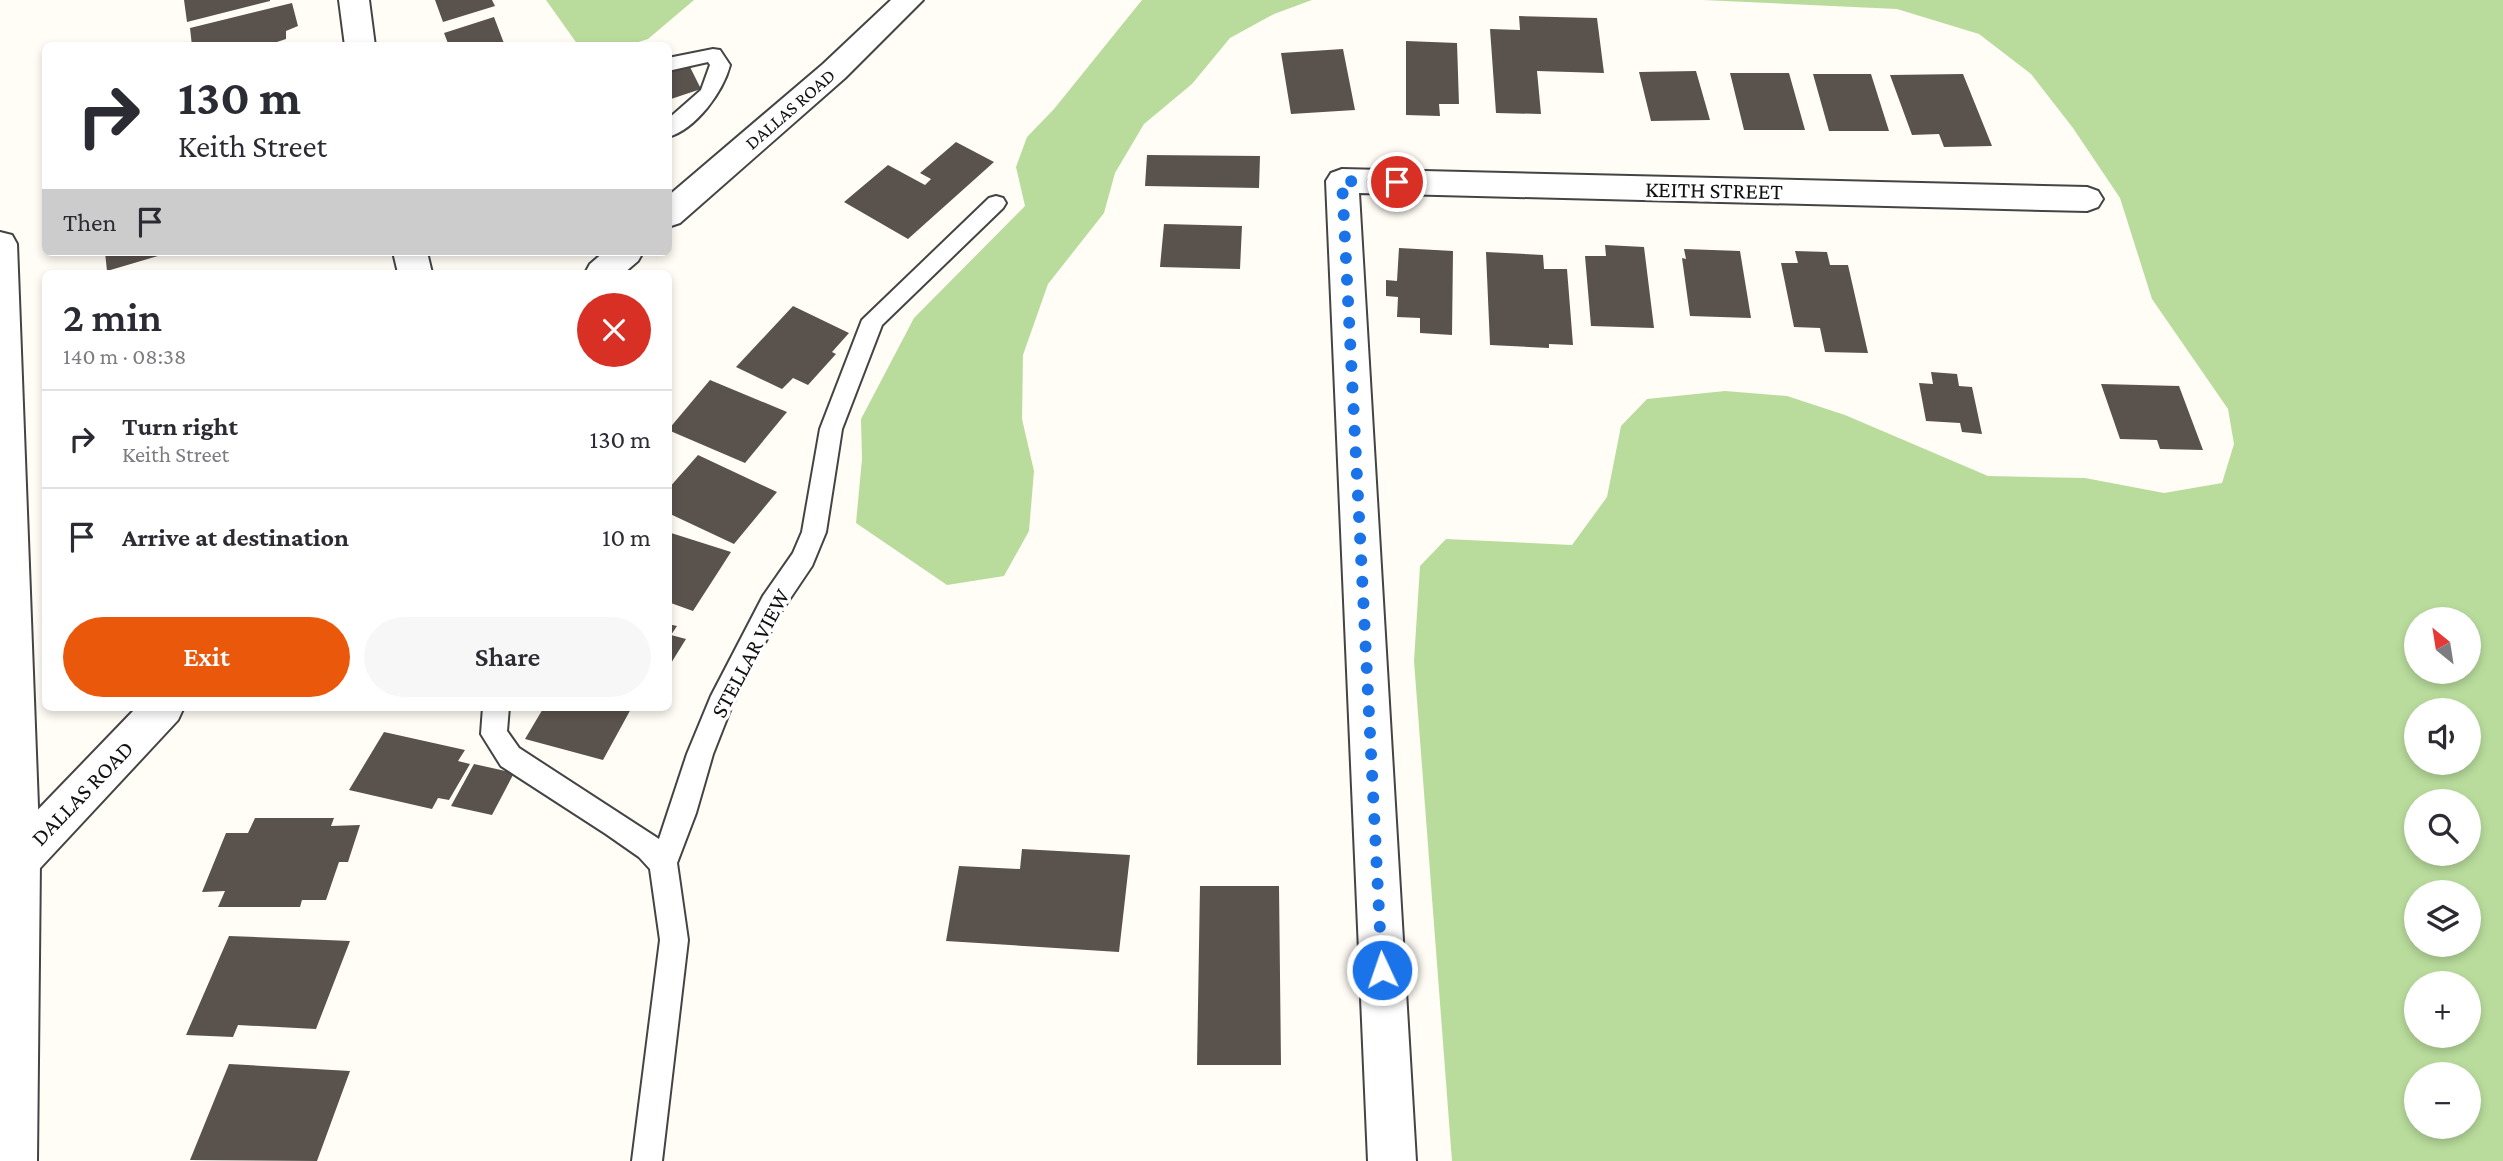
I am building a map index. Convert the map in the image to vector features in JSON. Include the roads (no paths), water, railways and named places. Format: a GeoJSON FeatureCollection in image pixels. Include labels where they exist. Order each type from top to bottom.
{"type":"FeatureCollection","features":[{"type":"Feature","properties":{"kind":"street"},"geometry":{"type":"LineString","coordinates":[[354,0],[359,42]]}},
{"type":"Feature","properties":{"kind":"street","name":"DALLAS ROAD"},"geometry":{"type":"LineString","coordinates":[[672,212],[834,71],[908,0]]}},
{"type":"Feature","properties":{"kind":"street","name":"KEITH STREET"},"geometry":{"type":"LineString","coordinates":[[1392,1161],[1342,181],[2087,199]]}},
{"type":"Feature","properties":{"kind":"street"},"geometry":{"type":"LineString","coordinates":[[0,244],[6,869],[13,1161]]}},
{"type":"Feature","properties":{"kind":"street"},"geometry":{"type":"LineString","coordinates":[[605,270],[621,256]]}},
{"type":"Feature","properties":{"kind":"street","name":"DALLAS ROAD"},"geometry":{"type":"LineString","coordinates":[[6,869],[160,711]]}},
{"type":"Feature","properties":{"kind":"lane"},"geometry":{"type":"LineString","coordinates":[[672,64],[713,55],[720,65],[717,82],[705,100],[672,128]]}},
{"type":"Feature","properties":{"kind":"lane","name":"STELLAR VIEW"},"geometry":{"type":"LineString","coordinates":[[647,1161],[674,940],[663,863],[720,704],[772,604],[803,559],[814,532],[831,429],[873,320],[996,203]]}},
{"type":"Feature","properties":{"kind":"lane"},"geometry":{"type":"LineString","coordinates":[[496,711],[494,734],[510,757],[616,825],[649,848],[663,863]]}}]}
